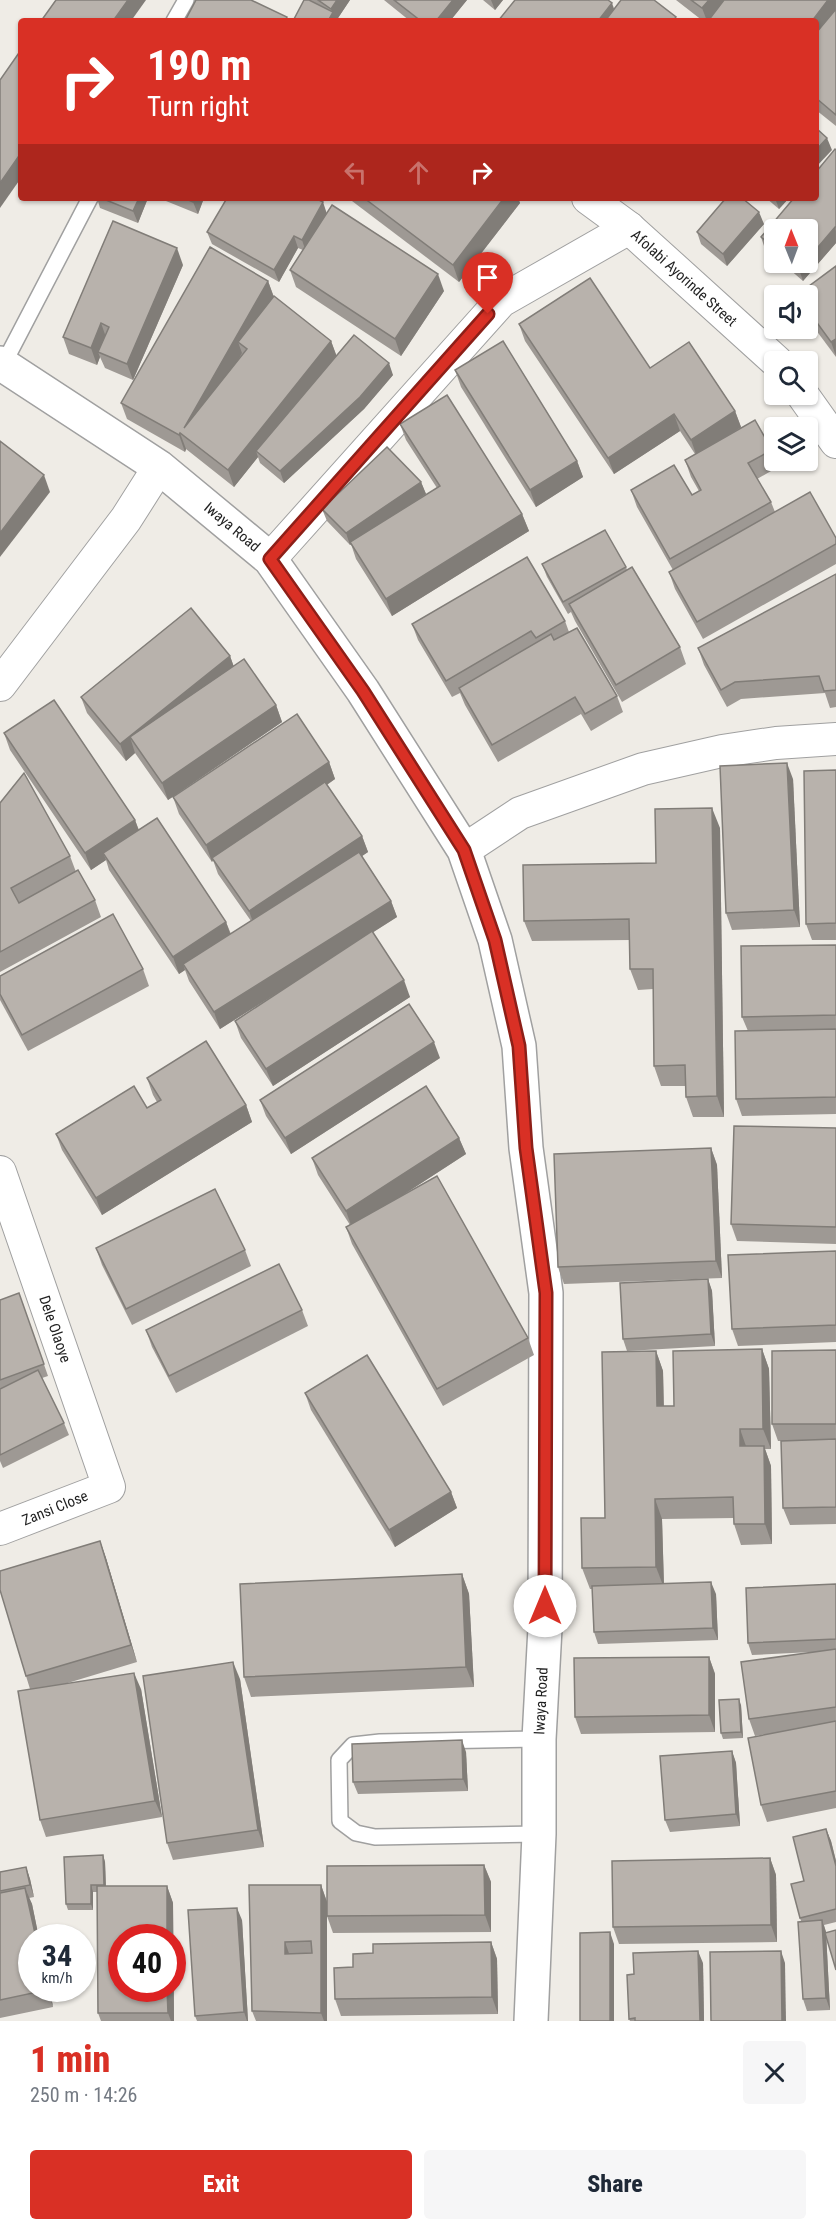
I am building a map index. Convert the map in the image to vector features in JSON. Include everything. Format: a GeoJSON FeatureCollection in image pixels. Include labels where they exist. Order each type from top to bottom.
{"type":"FeatureCollection","features":[{"type":"Feature","properties":{"kind":"street","name":"Afolabi Ayorinde Street"},"geometry":{"type":"LineString","coordinates":[[592,201],[629,228],[765,351]]}},
{"type":"Feature","properties":{"kind":"street"},"geometry":{"type":"LineString","coordinates":[[270,559],[501,301],[629,228]]}},
{"type":"Feature","properties":{"kind":"street","name":"Iwaya Road"},"geometry":{"type":"LineString","coordinates":[[2,364],[159,467],[270,559],[363,691],[464,850],[495,940],[519,1046],[526,1148],[546,1293],[545,1628],[539,1739],[539,1834],[531,2021]]}},
{"type":"Feature","properties":{"kind":"street"},"geometry":{"type":"LineString","coordinates":[[810,405],[836,442]]}},
{"type":"Feature","properties":{"kind":"street"},"geometry":{"type":"LineString","coordinates":[[0,685],[126,519],[159,467]]}},
{"type":"Feature","properties":{"kind":"street"},"geometry":{"type":"LineString","coordinates":[[464,850],[520,813],[643,769],[722,751],[776,743],[836,739]]}},
{"type":"Feature","properties":{"kind":"street","name":"Dele Olaoye"},"geometry":{"type":"LineString","coordinates":[[0,1172],[109,1486]]}},
{"type":"Feature","properties":{"kind":"street","name":"Zansi Close"},"geometry":{"type":"LineString","coordinates":[[0,1529],[109,1486]]}},
{"type":"Feature","properties":{"kind":"lane"},"geometry":{"type":"LineString","coordinates":[[176,18],[186,0]]}},
{"type":"Feature","properties":{"kind":"lane"},"geometry":{"type":"LineString","coordinates":[[2,364],[88,201]]}},
{"type":"Feature","properties":{"kind":"lane"},"geometry":{"type":"LineString","coordinates":[[539,1739],[380,1742],[353,1745],[339,1760],[340,1821],[356,1833],[375,1837],[539,1834]]}},
{"type":"Feature","properties":{"kind":"building"},"geometry":{"type":"Polygon","coordinates":[[[56,0],[128,0],[115,18],[43,18],[56,0]]]}},
{"type":"Feature","properties":{"kind":"building"},"geometry":{"type":"Polygon","coordinates":[[[196,0],[251,0],[287,17],[286,18],[187,18],[196,0]]]}},
{"type":"Feature","properties":{"kind":"building"},"geometry":{"type":"Polygon","coordinates":[[[304,0],[309,0],[333,12],[330,18],[295,18],[304,0]]]}},
{"type":"Feature","properties":{"kind":"building"},"geometry":{"type":"Polygon","coordinates":[[[318,0],[337,0],[331,9],[318,0]]]}},
{"type":"Feature","properties":{"kind":"building"},"geometry":{"type":"Polygon","coordinates":[[[394,0],[453,0],[438,18],[417,18],[394,0]]]}},
{"type":"Feature","properties":{"kind":"building"},"geometry":{"type":"Polygon","coordinates":[[[515,0],[608,0],[612,3],[600,18],[500,18],[515,0]]]}},
{"type":"Feature","properties":{"kind":"building"},"geometry":{"type":"Polygon","coordinates":[[[621,0],[654,0],[676,17],[675,18],[607,18],[621,0]]]}},
{"type":"Feature","properties":{"kind":"building"},"geometry":{"type":"Polygon","coordinates":[[[691,0],[709,0],[702,8],[691,0]]]}},
{"type":"Feature","properties":{"kind":"building"},"geometry":{"type":"Polygon","coordinates":[[[724,0],[828,0],[814,18],[710,18],[724,0]]]}},
{"type":"Feature","properties":{"kind":"building"},"geometry":{"type":"Polygon","coordinates":[[[836,9],[836,115],[819,101],[819,29],[836,9]]]}},
{"type":"Feature","properties":{"kind":"building"},"geometry":{"type":"Polygon","coordinates":[[[18,54],[18,157],[0,183],[0,80],[18,54]]]}},
{"type":"Feature","properties":{"kind":"building"},"geometry":{"type":"Polygon","coordinates":[[[819,131],[827,138],[819,147],[819,131]]]}},
{"type":"Feature","properties":{"kind":"building"},"geometry":{"type":"Polygon","coordinates":[[[835,149],[836,228],[818,247],[818,219],[776,219],[791,201],[819,201],[819,168],[835,149]]]}},
{"type":"Feature","properties":{"kind":"building"},"geometry":{"type":"Polygon","coordinates":[[[108,201],[138,201],[133,211],[108,201]]]}},
{"type":"Feature","properties":{"kind":"building"},"geometry":{"type":"Polygon","coordinates":[[[225,201],[323,202],[302,240],[294,236],[274,270],[207,232],[225,201]]]}},
{"type":"Feature","properties":{"kind":"building"},"geometry":{"type":"Polygon","coordinates":[[[368,201],[502,201],[453,265],[368,201]]]}},
{"type":"Feature","properties":{"kind":"building"},"geometry":{"type":"Polygon","coordinates":[[[723,201],[746,201],[759,212],[723,254],[697,232],[723,201]]]}},
{"type":"Feature","properties":{"kind":"building"},"geometry":{"type":"Polygon","coordinates":[[[332,205],[438,274],[395,339],[290,270],[332,205]]]}},
{"type":"Feature","properties":{"kind":"building"},"geometry":{"type":"Polygon","coordinates":[[[113,221],[177,248],[127,364],[98,352],[109,327],[101,323],[91,348],[63,337],[113,221]]]}},
{"type":"Feature","properties":{"kind":"building"},"geometry":{"type":"Polygon","coordinates":[[[210,247],[268,281],[184,428],[247,349],[238,342],[274,296],[331,341],[228,470],[180,433],[179,435],[121,403],[210,247]]]}},
{"type":"Feature","properties":{"kind":"building"},"geometry":{"type":"Polygon","coordinates":[[[836,266],[836,339],[831,342],[818,324],[818,285],[810,285],[836,266]]]}},
{"type":"Feature","properties":{"kind":"building"},"geometry":{"type":"Polygon","coordinates":[[[590,278],[650,368],[689,342],[735,411],[691,440],[674,414],[608,458],[519,324],[590,278]]]}},
{"type":"Feature","properties":{"kind":"building"},"geometry":{"type":"Polygon","coordinates":[[[354,335],[389,363],[360,397],[280,471],[256,451],[354,335]]]}},
{"type":"Feature","properties":{"kind":"building"},"geometry":{"type":"Polygon","coordinates":[[[503,341],[577,461],[530,490],[455,370],[503,341]]]}},
{"type":"Feature","properties":{"kind":"building"},"geometry":{"type":"Polygon","coordinates":[[[447,395],[522,514],[386,599],[350,542],[440,486],[400,424],[447,395]]]}},
{"type":"Feature","properties":{"kind":"building"},"geometry":{"type":"Polygon","coordinates":[[[755,420],[764,436],[764,454],[748,463],[771,502],[670,559],[631,490],[674,465],[692,495],[701,490],[685,460],[755,420]]]}},
{"type":"Feature","properties":{"kind":"building"},"geometry":{"type":"Polygon","coordinates":[[[0,441],[44,475],[0,533],[0,441]]]}},
{"type":"Feature","properties":{"kind":"building"},"geometry":{"type":"Polygon","coordinates":[[[387,447],[421,482],[346,533],[322,509],[387,447]]]}},
{"type":"Feature","properties":{"kind":"building"},"geometry":{"type":"Polygon","coordinates":[[[810,492],[836,538],[836,544],[697,622],[669,572],[810,492]]]}},
{"type":"Feature","properties":{"kind":"building"},"geometry":{"type":"Polygon","coordinates":[[[605,530],[626,567],[563,602],[542,564],[605,530]]]}},
{"type":"Feature","properties":{"kind":"building"},"geometry":{"type":"Polygon","coordinates":[[[527,557],[565,621],[536,638],[531,631],[446,681],[412,624],[527,557]]]}},
{"type":"Feature","properties":{"kind":"building"},"geometry":{"type":"Polygon","coordinates":[[[632,567],[680,647],[616,685],[569,604],[632,567]]]}},
{"type":"Feature","properties":{"kind":"building"},"geometry":{"type":"Polygon","coordinates":[[[836,574],[836,690],[824,691],[819,676],[735,682],[721,690],[698,648],[836,574]]]}},
{"type":"Feature","properties":{"kind":"building"},"geometry":{"type":"Polygon","coordinates":[[[191,608],[230,656],[120,744],[81,697],[191,608]]]}},
{"type":"Feature","properties":{"kind":"building"},"geometry":{"type":"Polygon","coordinates":[[[577,628],[617,696],[585,714],[575,697],[492,745],[459,688],[551,634],[554,640],[577,628]]]}},
{"type":"Feature","properties":{"kind":"building"},"geometry":{"type":"Polygon","coordinates":[[[244,659],[276,705],[162,783],[130,737],[244,659]]]}},
{"type":"Feature","properties":{"kind":"building"},"geometry":{"type":"Polygon","coordinates":[[[54,700],[135,820],[85,853],[4,733],[54,700]]]}},
{"type":"Feature","properties":{"kind":"building"},"geometry":{"type":"Polygon","coordinates":[[[297,714],[329,762],[206,845],[173,797],[297,714]]]}},
{"type":"Feature","properties":{"kind":"building"},"geometry":{"type":"Polygon","coordinates":[[[787,763],[794,910],[726,913],[720,766],[787,763]]]}},
{"type":"Feature","properties":{"kind":"building"},"geometry":{"type":"Polygon","coordinates":[[[836,770],[836,923],[806,924],[804,771],[836,770]]]}},
{"type":"Feature","properties":{"kind":"building"},"geometry":{"type":"Polygon","coordinates":[[[24,773],[70,856],[11,888],[19,903],[78,870],[95,900],[0,952],[0,803],[24,773]]]}},
{"type":"Feature","properties":{"kind":"building"},"geometry":{"type":"Polygon","coordinates":[[[325,782],[362,836],[249,911],[212,858],[325,782]]]}},
{"type":"Feature","properties":{"kind":"building"},"geometry":{"type":"Polygon","coordinates":[[[712,808],[717,1096],[686,1097],[685,1065],[654,1066],[653,969],[630,969],[629,919],[524,921],[523,865],[656,863],[655,809],[712,808]]]}},
{"type":"Feature","properties":{"kind":"building"},"geometry":{"type":"Polygon","coordinates":[[[157,818],[226,922],[173,957],[103,853],[157,818]]]}},
{"type":"Feature","properties":{"kind":"building"},"geometry":{"type":"Polygon","coordinates":[[[359,852],[391,901],[214,1012],[183,964],[359,852]]]}},
{"type":"Feature","properties":{"kind":"building"},"geometry":{"type":"Polygon","coordinates":[[[113,914],[143,969],[22,1035],[0,994],[0,976],[113,914]]]}},
{"type":"Feature","properties":{"kind":"building"},"geometry":{"type":"Polygon","coordinates":[[[372,931],[404,980],[266,1069],[235,1021],[372,931]]]}},
{"type":"Feature","properties":{"kind":"building"},"geometry":{"type":"Polygon","coordinates":[[[836,945],[836,1015],[742,1017],[741,946],[836,945]]]}},
{"type":"Feature","properties":{"kind":"building"},"geometry":{"type":"Polygon","coordinates":[[[409,1004],[434,1042],[285,1138],[260,1100],[409,1004]]]}},
{"type":"Feature","properties":{"kind":"building"},"geometry":{"type":"Polygon","coordinates":[[[836,1029],[836,1097],[736,1099],[735,1031],[836,1029]]]}},
{"type":"Feature","properties":{"kind":"building"},"geometry":{"type":"Polygon","coordinates":[[[206,1041],[246,1105],[96,1198],[56,1134],[134,1086],[147,1108],[161,1100],[147,1078],[206,1041]]]}},
{"type":"Feature","properties":{"kind":"building"},"geometry":{"type":"Polygon","coordinates":[[[426,1086],[459,1138],[346,1211],[312,1158],[426,1086]]]}},
{"type":"Feature","properties":{"kind":"building"},"geometry":{"type":"Polygon","coordinates":[[[734,1126],[836,1128],[836,1227],[731,1224],[734,1126]]]}},
{"type":"Feature","properties":{"kind":"building"},"geometry":{"type":"Polygon","coordinates":[[[711,1148],[716,1261],[558,1267],[554,1154],[711,1148]]]}},
{"type":"Feature","properties":{"kind":"building"},"geometry":{"type":"Polygon","coordinates":[[[437,1176],[528,1338],[437,1389],[346,1227],[437,1176]]]}},
{"type":"Feature","properties":{"kind":"building"},"geometry":{"type":"Polygon","coordinates":[[[215,1189],[245,1250],[126,1309],[96,1248],[215,1189]]]}},
{"type":"Feature","properties":{"kind":"building"},"geometry":{"type":"Polygon","coordinates":[[[836,1251],[836,1325],[732,1329],[728,1255],[836,1251]]]}},
{"type":"Feature","properties":{"kind":"building"},"geometry":{"type":"Polygon","coordinates":[[[279,1264],[302,1310],[169,1376],[146,1330],[279,1264]]]}},
{"type":"Feature","properties":{"kind":"building"},"geometry":{"type":"Polygon","coordinates":[[[708,1279],[711,1334],[623,1339],[620,1283],[708,1279]]]}},
{"type":"Feature","properties":{"kind":"building"},"geometry":{"type":"Polygon","coordinates":[[[19,1293],[44,1364],[0,1380],[0,1300],[19,1293]]]}},
{"type":"Feature","properties":{"kind":"building"},"geometry":{"type":"Polygon","coordinates":[[[762,1349],[763,1429],[740,1429],[740,1446],[764,1446],[765,1524],[734,1524],[733,1497],[655,1499],[656,1567],[582,1568],[581,1518],[605,1518],[602,1352],[656,1351],[657,1406],[674,1406],[673,1351],[762,1349]]]}},
{"type":"Feature","properties":{"kind":"building"},"geometry":{"type":"Polygon","coordinates":[[[836,1350],[836,1424],[772,1424],[772,1351],[836,1350]]]}},
{"type":"Feature","properties":{"kind":"building"},"geometry":{"type":"Polygon","coordinates":[[[367,1355],[451,1492],[389,1530],[305,1393],[367,1355]]]}},
{"type":"Feature","properties":{"kind":"building"},"geometry":{"type":"Polygon","coordinates":[[[38,1370],[64,1423],[0,1455],[0,1389],[38,1370]]]}},
{"type":"Feature","properties":{"kind":"building"},"geometry":{"type":"Polygon","coordinates":[[[836,1439],[836,1507],[783,1508],[781,1441],[836,1439]]]}},
{"type":"Feature","properties":{"kind":"building"},"geometry":{"type":"Polygon","coordinates":[[[100,1541],[131,1645],[26,1676],[0,1590],[0,1571],[100,1541]]]}},
{"type":"Feature","properties":{"kind":"building"},"geometry":{"type":"Polygon","coordinates":[[[462,1574],[466,1667],[244,1677],[240,1584],[462,1574]]]}},
{"type":"Feature","properties":{"kind":"building"},"geometry":{"type":"Polygon","coordinates":[[[711,1582],[713,1628],[594,1632],[592,1586],[711,1582]]]}},
{"type":"Feature","properties":{"kind":"building"},"geometry":{"type":"Polygon","coordinates":[[[836,1584],[836,1639],[748,1643],[746,1588],[836,1584]]]}},
{"type":"Feature","properties":{"kind":"building"},"geometry":{"type":"Polygon","coordinates":[[[836,1649],[836,1707],[749,1719],[741,1662],[836,1649]]]}},
{"type":"Feature","properties":{"kind":"building"},"geometry":{"type":"Polygon","coordinates":[[[709,1657],[709,1715],[575,1717],[574,1658],[709,1657]]]}},
{"type":"Feature","properties":{"kind":"building"},"geometry":{"type":"Polygon","coordinates":[[[233,1662],[258,1830],[167,1843],[143,1676],[233,1662]]]}},
{"type":"Feature","properties":{"kind":"building"},"geometry":{"type":"Polygon","coordinates":[[[134,1673],[155,1801],[40,1820],[18,1691],[134,1673]]]}},
{"type":"Feature","properties":{"kind":"building"},"geometry":{"type":"Polygon","coordinates":[[[739,1699],[741,1732],[721,1733],[719,1700],[739,1699]]]}},
{"type":"Feature","properties":{"kind":"building"},"geometry":{"type":"Polygon","coordinates":[[[836,1721],[836,1791],[761,1805],[748,1738],[836,1721]]]}},
{"type":"Feature","properties":{"kind":"building"},"geometry":{"type":"Polygon","coordinates":[[[462,1740],[463,1779],[353,1782],[352,1744],[462,1740]]]}},
{"type":"Feature","properties":{"kind":"building"},"geometry":{"type":"Polygon","coordinates":[[[732,1751],[736,1814],[665,1820],[660,1756],[732,1751]]]}},
{"type":"Feature","properties":{"kind":"building"},"geometry":{"type":"Polygon","coordinates":[[[826,1829],[836,1866],[836,1909],[800,1918],[791,1884],[804,1881],[793,1837],[826,1829]]]}},
{"type":"Feature","properties":{"kind":"building"},"geometry":{"type":"Polygon","coordinates":[[[103,1855],[104,1885],[91,1885],[91,1904],[66,1904],[64,1857],[103,1855]]]}},
{"type":"Feature","properties":{"kind":"building"},"geometry":{"type":"Polygon","coordinates":[[[770,1858],[771,1925],[613,1927],[612,1861],[770,1858]]]}},
{"type":"Feature","properties":{"kind":"building"},"geometry":{"type":"Polygon","coordinates":[[[484,1865],[485,1915],[327,1916],[327,1866],[484,1865]]]}},
{"type":"Feature","properties":{"kind":"building"},"geometry":{"type":"Polygon","coordinates":[[[26,1867],[30,1885],[0,1891],[0,1872],[26,1867]]]}},
{"type":"Feature","properties":{"kind":"building"},"geometry":{"type":"Polygon","coordinates":[[[249,1885],[321,1885],[321,2013],[252,2011],[249,1885]],[[311,1941],[285,1942],[285,1954],[312,1953],[311,1941]]]}},
{"type":"Feature","properties":{"kind":"building"},"geometry":{"type":"Polygon","coordinates":[[[97,1886],[167,1886],[167,1924],[108,1924],[108,2002],[168,2002],[168,2013],[98,2013],[97,1886]]]}},
{"type":"Feature","properties":{"kind":"building"},"geometry":{"type":"Polygon","coordinates":[[[25,1888],[33,1924],[18,1924],[18,1996],[0,2000],[0,1893],[25,1888]]]}},
{"type":"Feature","properties":{"kind":"building"},"geometry":{"type":"Polygon","coordinates":[[[237,1908],[244,2012],[195,2016],[188,1910],[237,1908]]]}},
{"type":"Feature","properties":{"kind":"building"},"geometry":{"type":"Polygon","coordinates":[[[822,1920],[826,1998],[803,1999],[798,1922],[822,1920]]]}},
{"type":"Feature","properties":{"kind":"building"},"geometry":{"type":"Polygon","coordinates":[[[836,1930],[836,1970],[825,1933],[836,1930]]]}},
{"type":"Feature","properties":{"kind":"building"},"geometry":{"type":"Polygon","coordinates":[[[610,1932],[610,2021],[580,2021],[580,1933],[610,1932]]]}},
{"type":"Feature","properties":{"kind":"building"},"geometry":{"type":"Polygon","coordinates":[[[491,1942],[492,1997],[335,1999],[334,1968],[353,1967],[353,1954],[373,1953],[373,1944],[491,1942]]]}},
{"type":"Feature","properties":{"kind":"building"},"geometry":{"type":"Polygon","coordinates":[[[698,1951],[700,2021],[635,2021],[635,2018],[629,2019],[627,1975],[634,1974],[633,1953],[698,1951]]]}},
{"type":"Feature","properties":{"kind":"building"},"geometry":{"type":"Polygon","coordinates":[[[781,1951],[782,2021],[711,2021],[710,1952],[781,1951]]]}},
{"type":"Feature","properties":{"kind":"route"},"geometry":{"type":"LineString","coordinates":[[488,314],[270,559],[363,691],[464,850],[495,940],[519,1046],[526,1148],[546,1293],[545,1606]]}}]}
